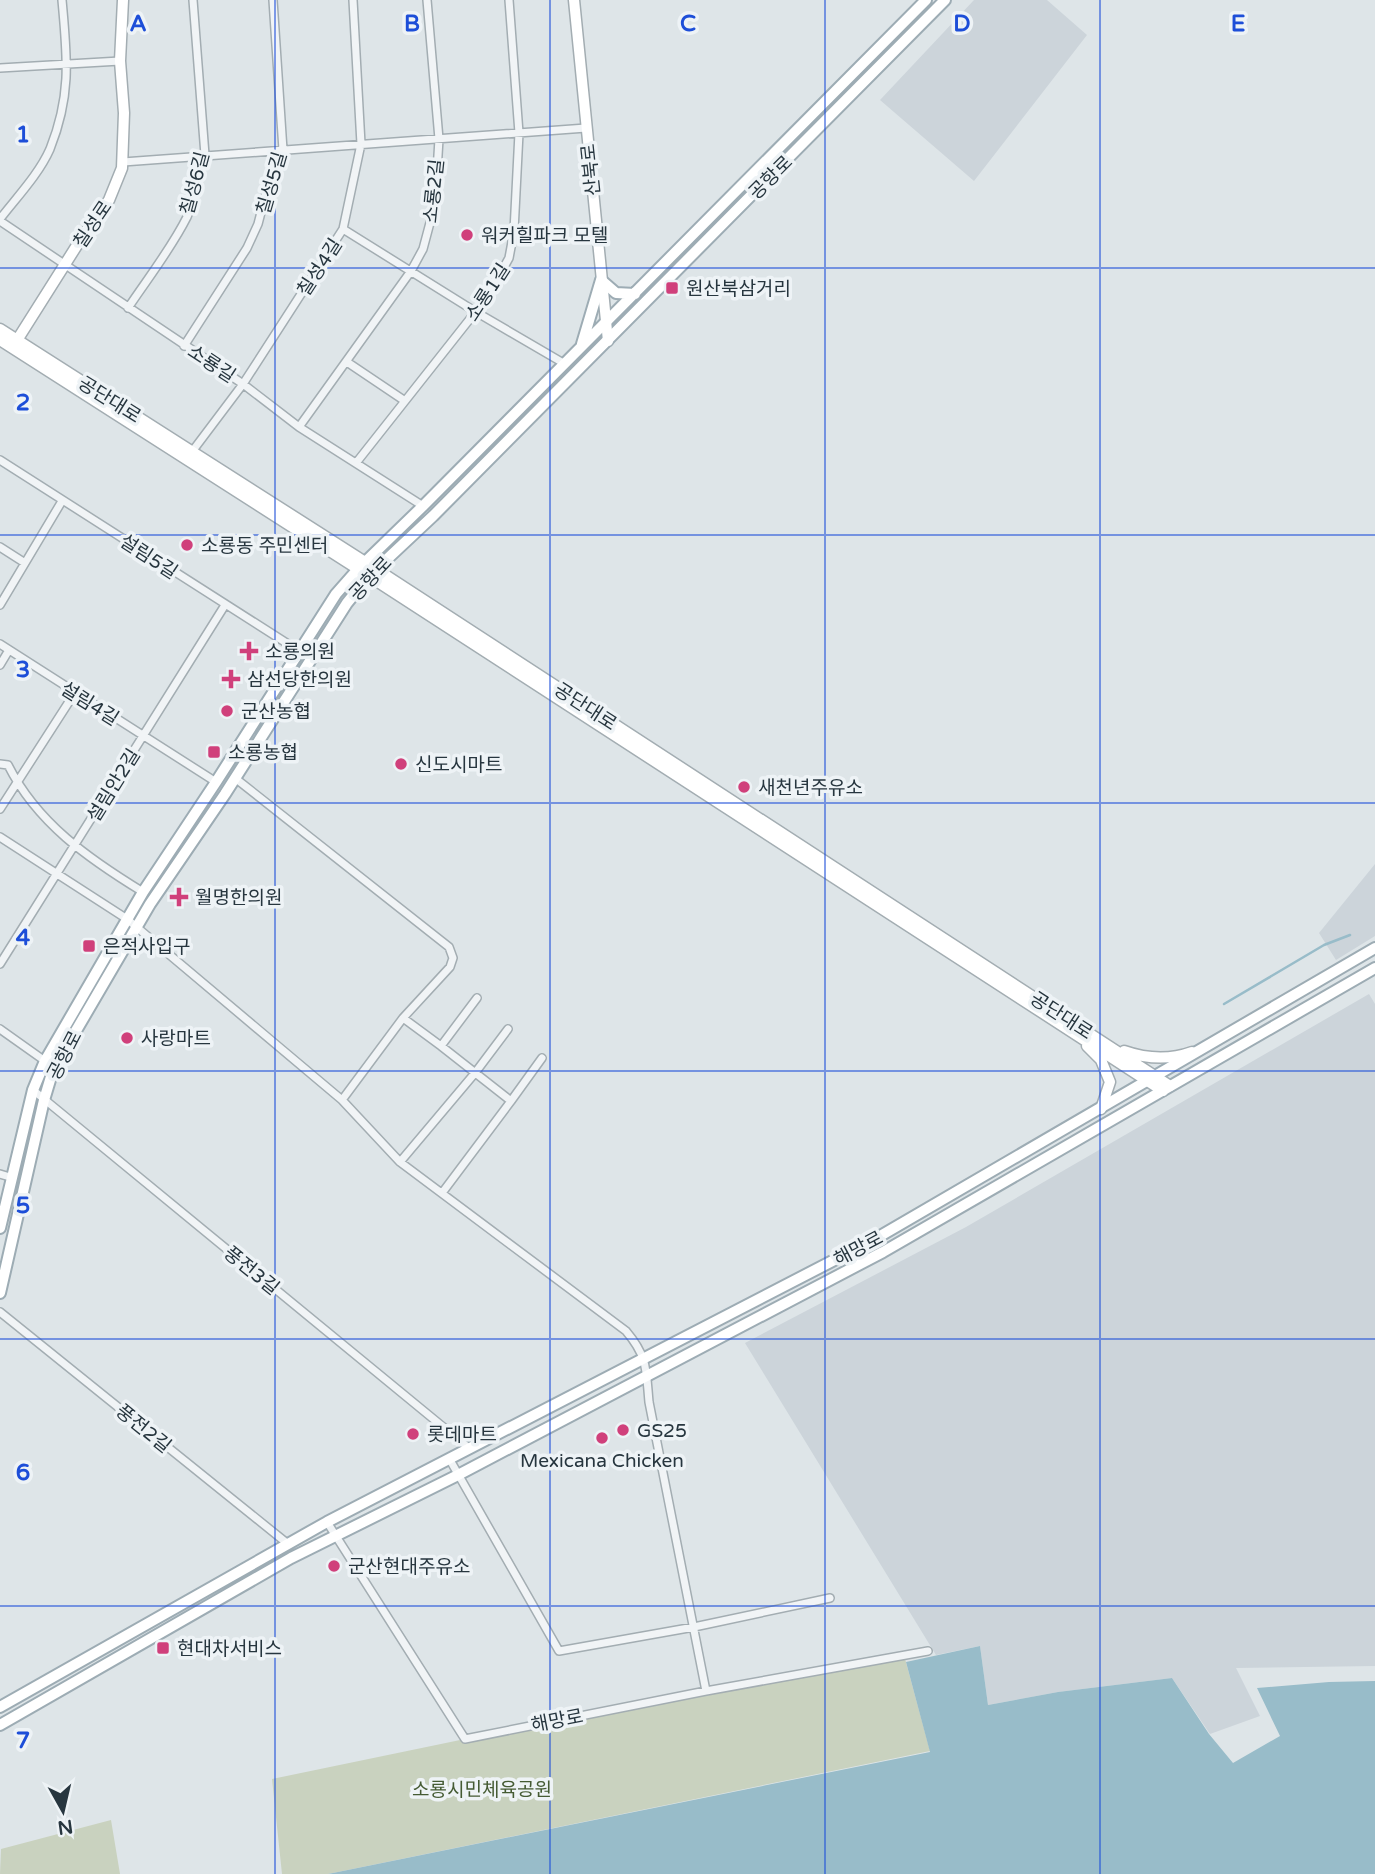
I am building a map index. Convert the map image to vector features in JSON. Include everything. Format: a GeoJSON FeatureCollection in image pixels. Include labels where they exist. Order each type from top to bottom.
{"type":"FeatureCollection","features":[{"type":"Feature","properties":{"kind":"main road","name":"공항로"},"geometry":{"type":"LineString","coordinates":[[0,1228],[5,1176],[45,1061],[143,892],[336,594],[361,565],[605,324],[926,0]]}},
{"type":"Feature","properties":{"kind":"main road","name":"공항로"},"geometry":{"type":"LineString","coordinates":[[0,1293],[53,1070],[136,928],[347,603],[372,573],[433,516],[608,341],[944,0]]}},
{"type":"Feature","properties":{"kind":"main road"},"geometry":{"type":"LineString","coordinates":[[581,348],[601,279],[616,293],[635,293]]}},
{"type":"Feature","properties":{"kind":"main road","name":"해망로"},"geometry":{"type":"LineString","coordinates":[[0,1707],[327,1522],[876,1240],[1375,948]]}},
{"type":"Feature","properties":{"kind":"main road","name":"해망로"},"geometry":{"type":"LineString","coordinates":[[0,1725],[291,1558],[458,1475],[883,1252],[1375,968]]}},
{"type":"Feature","properties":{"kind":"street"},"geometry":{"type":"LineString","coordinates":[[0,220],[50,150],[67,94],[62,0]]}},
{"type":"Feature","properties":{"kind":"street","name":"칠성로"},"geometry":{"type":"LineString","coordinates":[[14,344],[86,230],[109,200],[123,162],[124,113],[120,61],[123,0]]}},
{"type":"Feature","properties":{"kind":"street","name":"칠성6길"},"geometry":{"type":"LineString","coordinates":[[128,308],[188,215],[198,170],[205,155],[193,0]]}},
{"type":"Feature","properties":{"kind":"street","name":"칠성5길"},"geometry":{"type":"LineString","coordinates":[[184,346],[247,248],[263,211],[272,170],[283,150],[273,0]]}},
{"type":"Feature","properties":{"kind":"street","name":"칠성4길"},"geometry":{"type":"LineString","coordinates":[[190,455],[243,384],[343,229],[361,144],[353,0]]}},
{"type":"Feature","properties":{"kind":"street","name":"소룡2길"},"geometry":{"type":"LineString","coordinates":[[299,426],[411,271],[423,249],[431,225],[439,139],[427,0]]}},
{"type":"Feature","properties":{"kind":"street","name":"소룡1길"},"geometry":{"type":"LineString","coordinates":[[355,463],[476,312],[499,279],[509,258],[514,231],[519,133],[509,0]]}},
{"type":"Feature","properties":{"kind":"street","name":"산북로"},"geometry":{"type":"LineString","coordinates":[[574,0],[608,341]]}},
{"type":"Feature","properties":{"kind":"street"},"geometry":{"type":"LineString","coordinates":[[0,68],[120,61]]}},
{"type":"Feature","properties":{"kind":"street"},"geometry":{"type":"LineString","coordinates":[[123,162],[586,128]]}},
{"type":"Feature","properties":{"kind":"street","name":"소룡길"},"geometry":{"type":"LineString","coordinates":[[0,220],[243,384],[299,426],[423,506]]}},
{"type":"Feature","properties":{"kind":"street"},"geometry":{"type":"LineString","coordinates":[[343,229],[565,364]]}},
{"type":"Feature","properties":{"kind":"street","name":"공단대로"},"geometry":{"type":"LineString","coordinates":[[0,329],[14,344],[361,565],[1069,1029],[1166,1088]]}},
{"type":"Feature","properties":{"kind":"street","name":"공단대로"},"geometry":{"type":"LineString","coordinates":[[0,340],[14,344]]}},
{"type":"Feature","properties":{"kind":"street"},"geometry":{"type":"LineString","coordinates":[[347,362],[405,401]]}},
{"type":"Feature","properties":{"kind":"street","name":"설림5길"},"geometry":{"type":"LineString","coordinates":[[0,460],[299,651]]}},
{"type":"Feature","properties":{"kind":"street"},"geometry":{"type":"LineString","coordinates":[[0,605],[62,501]]}},
{"type":"Feature","properties":{"kind":"street"},"geometry":{"type":"LineString","coordinates":[[0,547],[25,563]]}},
{"type":"Feature","properties":{"kind":"street","name":"공단대로"},"geometry":{"type":"LineString","coordinates":[[372,573],[1112,1047],[1152,1079]]}},
{"type":"Feature","properties":{"kind":"street","name":"설림안2길"},"geometry":{"type":"LineString","coordinates":[[0,964],[225,605]]}},
{"type":"Feature","properties":{"kind":"street","name":"설림4길"},"geometry":{"type":"LineString","coordinates":[[0,645],[216,782]]}},
{"type":"Feature","properties":{"kind":"street"},"geometry":{"type":"LineString","coordinates":[[0,665],[9,650]]}},
{"type":"Feature","properties":{"kind":"street"},"geometry":{"type":"LineString","coordinates":[[0,809],[74,694]]}},
{"type":"Feature","properties":{"kind":"street"},"geometry":{"type":"LineString","coordinates":[[0,764],[8,765],[17,783],[42,816],[75,847],[143,892]]}},
{"type":"Feature","properties":{"kind":"street"},"geometry":{"type":"LineString","coordinates":[[235,778],[449,947],[453,958],[450,967],[402,1018],[342,1100]]}},
{"type":"Feature","properties":{"kind":"street"},"geometry":{"type":"LineString","coordinates":[[0,837],[127,919],[342,1100],[400,1162],[626,1331],[638,1345],[644,1358],[649,1402],[706,1691]]}},
{"type":"Feature","properties":{"kind":"street"},"geometry":{"type":"LineString","coordinates":[[440,1046],[477,998]]}},
{"type":"Feature","properties":{"kind":"street"},"geometry":{"type":"LineString","coordinates":[[402,1018],[511,1101]]}},
{"type":"Feature","properties":{"kind":"street"},"geometry":{"type":"LineString","coordinates":[[0,1029],[45,1061]]}},
{"type":"Feature","properties":{"kind":"street"},"geometry":{"type":"LineString","coordinates":[[400,1162],[475,1073],[508,1029]]}},
{"type":"Feature","properties":{"kind":"street"},"geometry":{"type":"LineString","coordinates":[[1069,1029],[1101,1060],[1107,1071],[1111,1082],[1101,1109]]}},
{"type":"Feature","properties":{"kind":"street"},"geometry":{"type":"LineString","coordinates":[[1112,1047],[1154,1058],[1182,1055],[1202,1048]]}},
{"type":"Feature","properties":{"kind":"street"},"geometry":{"type":"LineString","coordinates":[[442,1193],[542,1058]]}},
{"type":"Feature","properties":{"kind":"street","name":"풍전3길"},"geometry":{"type":"LineString","coordinates":[[33,1090],[471,1450]]}},
{"type":"Feature","properties":{"kind":"street","name":"풍전2길"},"geometry":{"type":"LineString","coordinates":[[0,1312],[288,1544]]}},
{"type":"Feature","properties":{"kind":"street"},"geometry":{"type":"LineString","coordinates":[[450,1460],[559,1651],[694,1627],[830,1598]]}},
{"type":"Feature","properties":{"kind":"street","name":"해망로"},"geometry":{"type":"LineString","coordinates":[[327,1522],[465,1739],[706,1691],[928,1651]]}},
{"type":"Feature","properties":{"kind":"shaded area"},"geometry":{"type":"Polygon","coordinates":[[[974,0],[1047,0],[1087,35],[974,181],[880,100],[974,0]]]}},
{"type":"Feature","properties":{"kind":"shaded area"},"geometry":{"type":"Polygon","coordinates":[[[1375,864],[1375,936],[1336,960],[1319,933],[1375,864]]]}},
{"type":"Feature","properties":{"kind":"shaded area"},"geometry":{"type":"Polygon","coordinates":[[[1369,994],[1375,1004],[1375,1666],[1236,1668],[1260,1716],[1210,1734],[1172,1678],[1058,1692],[988,1705],[980,1646],[936,1655],[745,1343],[966,1227],[1369,994]]]}},
{"type":"Feature","properties":{"kind":"green space","name":"소룡시민체육공원"},"geometry":{"type":"Polygon","coordinates":[[[904,1655],[930,1751],[328,1874],[282,1874],[272,1779],[904,1655]]]}},
{"type":"Feature","properties":{"kind":"green space"},"geometry":{"type":"Polygon","coordinates":[[[111,1820],[120,1874],[0,1874],[1,1849],[111,1820]]]}},
{"type":"Feature","properties":{"kind":"water"},"geometry":{"type":"Polygon","coordinates":[[[980,1646],[988,1705],[1058,1692],[1172,1678],[1209,1734],[1233,1763],[1280,1736],[1257,1688],[1375,1681],[1375,1874],[328,1874],[930,1752],[906,1662],[980,1646]]]}},
{"type":"Feature","properties":{"kind":"waterway"},"geometry":{"type":"LineString","coordinates":[[1224,1004],[1324,945],[1350,935]]}},
{"type":"Feature","properties":{"kind":"place","name":"워커힐파크 모텔"},"geometry":{"type":"Point","coordinates":[467,235]}},
{"type":"Feature","properties":{"kind":"place","name":"원산북삼거리"},"geometry":{"type":"Point","coordinates":[672,288]}},
{"type":"Feature","properties":{"kind":"place","name":"소룡동 주민센터"},"geometry":{"type":"Point","coordinates":[187,545]}},
{"type":"Feature","properties":{"kind":"place","name":"소룡의원"},"geometry":{"type":"Point","coordinates":[249,651]}},
{"type":"Feature","properties":{"kind":"place","name":"삼선당한의원"},"geometry":{"type":"Point","coordinates":[231,679]}},
{"type":"Feature","properties":{"kind":"place","name":"군산농협"},"geometry":{"type":"Point","coordinates":[227,711]}},
{"type":"Feature","properties":{"kind":"place","name":"소룡농협"},"geometry":{"type":"Point","coordinates":[214,752]}},
{"type":"Feature","properties":{"kind":"place","name":"신도시마트"},"geometry":{"type":"Point","coordinates":[401,764]}},
{"type":"Feature","properties":{"kind":"place","name":"새천년주유소"},"geometry":{"type":"Point","coordinates":[744,787]}},
{"type":"Feature","properties":{"kind":"place","name":"월명한의원"},"geometry":{"type":"Point","coordinates":[179,897]}},
{"type":"Feature","properties":{"kind":"place","name":"은적사입구"},"geometry":{"type":"Point","coordinates":[89,946]}},
{"type":"Feature","properties":{"kind":"place","name":"사랑마트"},"geometry":{"type":"Point","coordinates":[127,1038]}},
{"type":"Feature","properties":{"kind":"place","name":"GS25"},"geometry":{"type":"Point","coordinates":[623,1430]}},
{"type":"Feature","properties":{"kind":"place","name":"롯데마트"},"geometry":{"type":"Point","coordinates":[413,1434]}},
{"type":"Feature","properties":{"kind":"place","name":"Mexicana Chicken"},"geometry":{"type":"Point","coordinates":[602,1438]}},
{"type":"Feature","properties":{"kind":"place","name":"군산현대주유소"},"geometry":{"type":"Point","coordinates":[334,1566]}},
{"type":"Feature","properties":{"kind":"place","name":"현대차서비스"},"geometry":{"type":"Point","coordinates":[163,1648]}}]}
